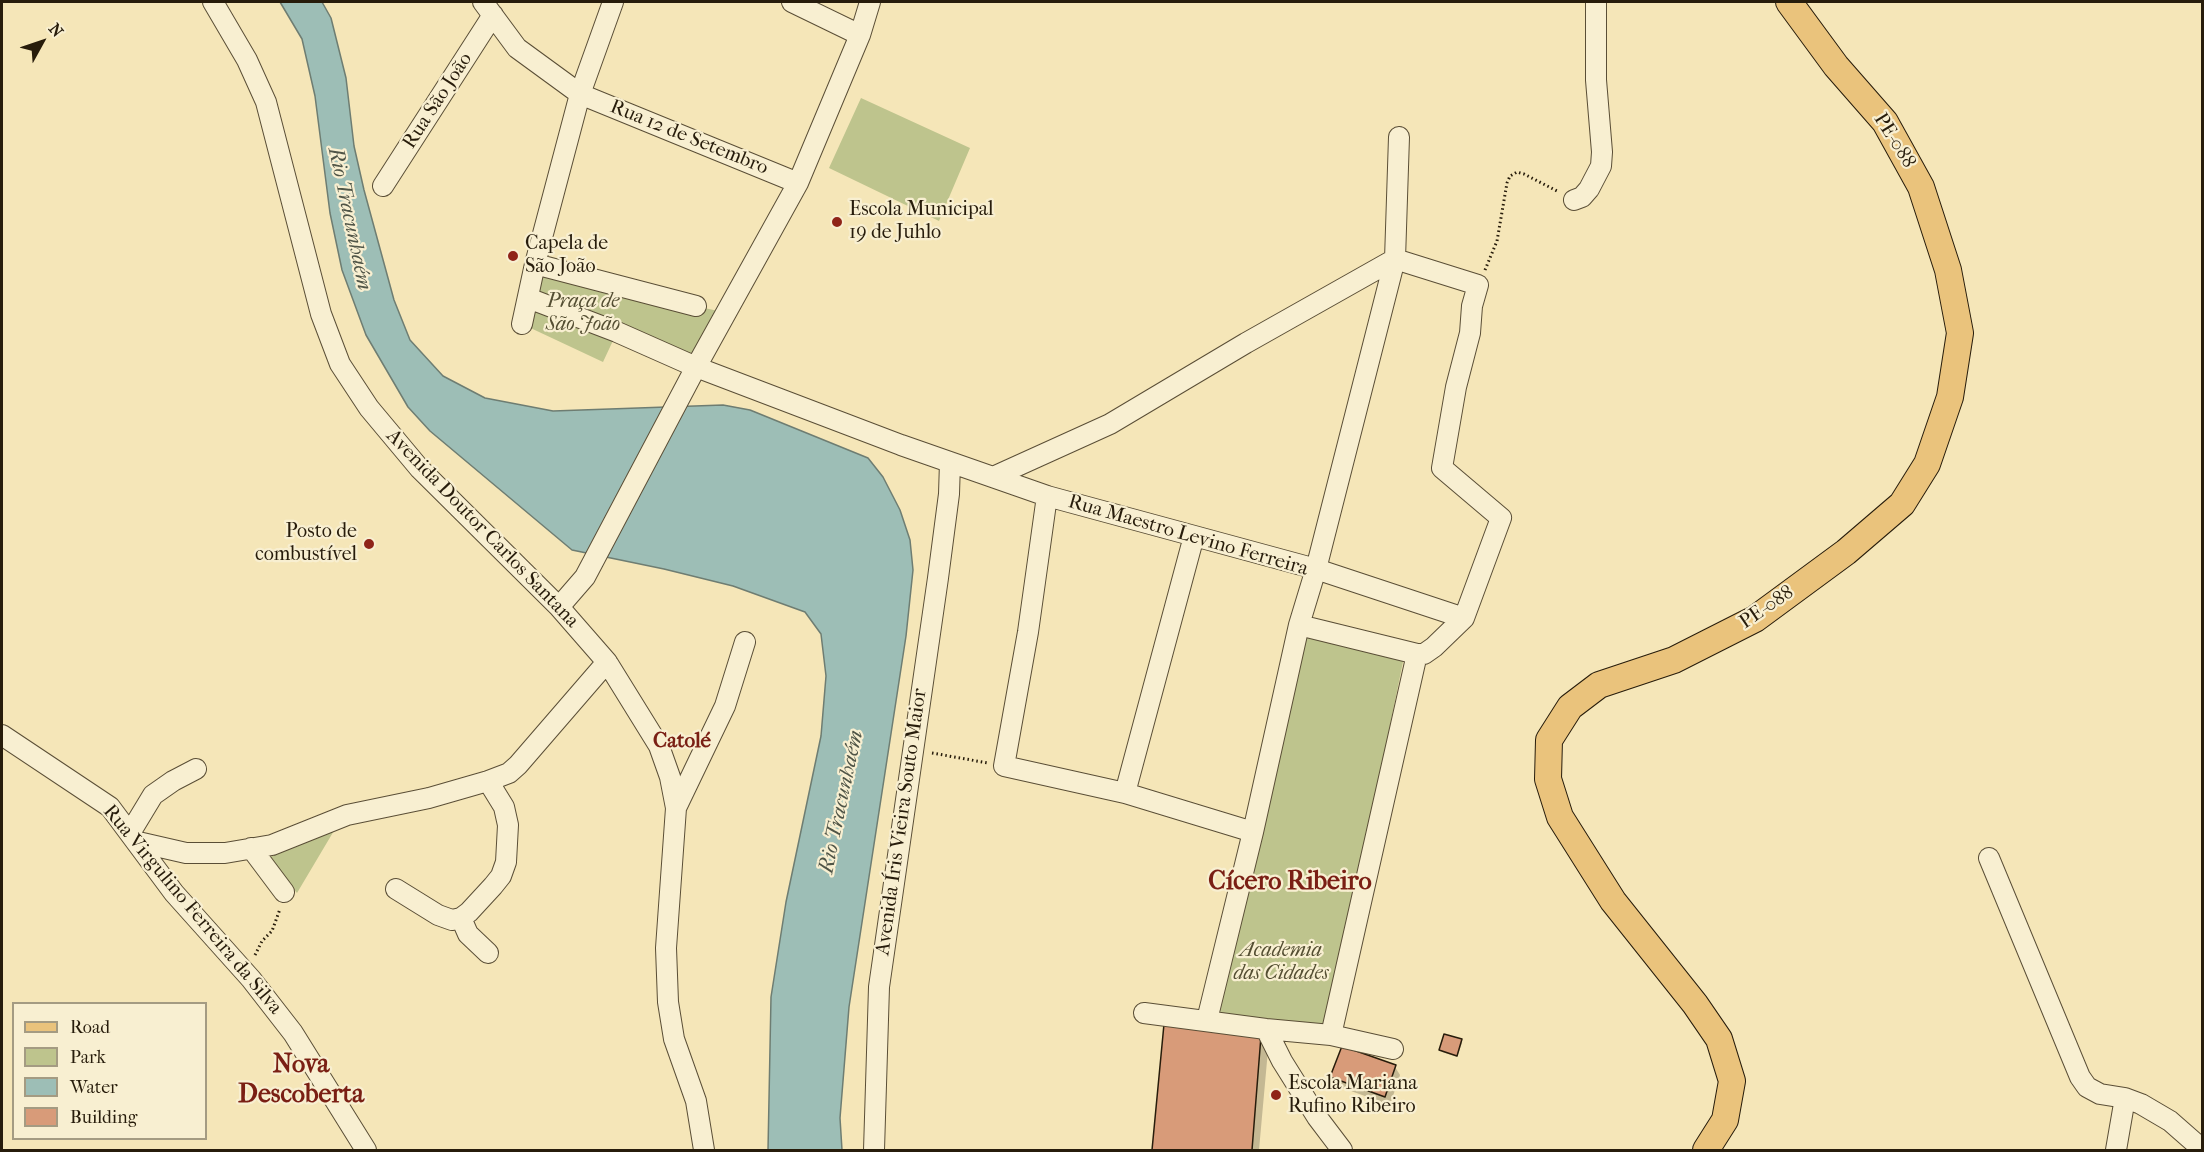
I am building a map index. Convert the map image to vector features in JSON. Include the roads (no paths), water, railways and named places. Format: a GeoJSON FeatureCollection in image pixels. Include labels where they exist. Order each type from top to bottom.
{"type":"FeatureCollection","features":[{"type":"Feature","properties":{"kind":"main road","name":"PE-088"},"geometry":{"type":"LineString","coordinates":[[1706,1150],[1725,1120],[1731,1081],[1719,1039],[1695,1004],[1613,901],[1560,817],[1548,779],[1549,740],[1570,707],[1599,685],[1674,660],[1755,619],[1846,552],[1902,504],[1927,464],[1950,397],[1960,333],[1948,270],[1921,187],[1885,122],[1836,66],[1789,2]]}},
{"type":"Feature","properties":{"kind":"street","name":"Avenida Doutor Carlos Santana"},"geometry":{"type":"LineString","coordinates":[[213,2],[247,60],[266,102],[321,314],[340,364],[369,408],[420,469],[559,607],[607,662],[659,746],[670,777],[676,808]]}},
{"type":"Feature","properties":{"kind":"street"},"geometry":{"type":"LineString","coordinates":[[522,324],[535,264],[580,94],[613,2]]}},
{"type":"Feature","properties":{"kind":"street"},"geometry":{"type":"LineString","coordinates":[[792,2],[860,35]]}},
{"type":"Feature","properties":{"kind":"street"},"geometry":{"type":"LineString","coordinates":[[559,607],[585,577],[692,375],[798,183],[860,35],[870,2]]}},
{"type":"Feature","properties":{"kind":"street"},"geometry":{"type":"LineString","coordinates":[[1574,200],[1582,197],[1589,189],[1601,166],[1602,152],[1596,80],[1596,2]]}},
{"type":"Feature","properties":{"kind":"street","name":"Rua 12 de Setembro"},"geometry":{"type":"LineString","coordinates":[[488,8],[517,48],[580,94],[798,183]]}},
{"type":"Feature","properties":{"kind":"street","name":"Rua São João"},"geometry":{"type":"LineString","coordinates":[[383,186],[488,8]]}},
{"type":"Feature","properties":{"kind":"street"},"geometry":{"type":"LineString","coordinates":[[1399,137],[1395,259],[1316,569],[1464,618]]}},
{"type":"Feature","properties":{"kind":"street"},"geometry":{"type":"LineString","coordinates":[[993,477],[1110,424],[1246,343],[1395,259],[1478,285],[1472,306],[1470,333],[1456,387],[1442,468],[1501,518],[1464,618],[1424,654],[1411,655],[1299,625]]}},
{"type":"Feature","properties":{"kind":"street"},"geometry":{"type":"LineString","coordinates":[[535,264],[696,306]]}},
{"type":"Feature","properties":{"kind":"street","name":"Rua Maestro Levino Ferreira"},"geometry":{"type":"LineString","coordinates":[[528,298],[617,332],[692,375],[1047,496],[1316,569],[1299,625],[1207,1020]]}},
{"type":"Feature","properties":{"kind":"street","name":"Avenida Íris Vieira Souto Maior"},"geometry":{"type":"LineString","coordinates":[[874,1150],[879,987],[949,495],[951,462]]}},
{"type":"Feature","properties":{"kind":"street"},"geometry":{"type":"LineString","coordinates":[[1047,496],[1028,632],[1004,766],[1125,793],[1252,832]]}},
{"type":"Feature","properties":{"kind":"street"},"geometry":{"type":"LineString","coordinates":[[1125,793],[1194,536]]}},
{"type":"Feature","properties":{"kind":"street"},"geometry":{"type":"LineString","coordinates":[[704,1150],[696,1101],[674,1039],[669,1011],[666,948],[676,808],[725,706],[745,642]]}},
{"type":"Feature","properties":{"kind":"street"},"geometry":{"type":"LineString","coordinates":[[1331,1035],[1417,654]]}},
{"type":"Feature","properties":{"kind":"street"},"geometry":{"type":"LineString","coordinates":[[196,769],[153,795],[134,838],[200,855],[225,853],[272,845],[347,815],[429,798],[488,781],[509,773],[518,765],[607,662]]}},
{"type":"Feature","properties":{"kind":"street","name":"Rua Virgulino Ferreira da Silva"},"geometry":{"type":"LineString","coordinates":[[2,735],[110,807],[174,893],[251,979],[293,1033],[366,1150]]}},
{"type":"Feature","properties":{"kind":"street"},"geometry":{"type":"LineString","coordinates":[[396,889],[438,915],[452,920],[461,918],[493,886],[501,876],[506,862],[508,825],[504,807],[488,781]]}},
{"type":"Feature","properties":{"kind":"street"},"geometry":{"type":"LineString","coordinates":[[251,848],[284,892]]}},
{"type":"Feature","properties":{"kind":"street"},"geometry":{"type":"LineString","coordinates":[[1989,858],[2080,1077],[2087,1087],[2100,1094],[2125,1098],[2141,1104],[2170,1121],[2202,1149]]}},
{"type":"Feature","properties":{"kind":"street"},"geometry":{"type":"LineString","coordinates":[[461,918],[468,934],[488,953]]}},
{"type":"Feature","properties":{"kind":"street"},"geometry":{"type":"LineString","coordinates":[[1144,1013],[1331,1035],[1393,1049]]}},
{"type":"Feature","properties":{"kind":"street"},"geometry":{"type":"LineString","coordinates":[[1266,1029],[1282,1061],[1317,1117],[1342,1150]]}},
{"type":"Feature","properties":{"kind":"street"},"geometry":{"type":"LineString","coordinates":[[2116,1150],[2125,1098]]}},
{"type":"Feature","properties":{"kind":"water","name":"Rio Tracunhaém"},"geometry":{"type":"Polygon","coordinates":[[[280,2],[322,2],[331,18],[346,78],[354,146],[394,300],[410,340],[443,376],[485,398],[553,411],[723,405],[750,410],[868,458],[883,477],[900,510],[910,540],[913,570],[906,636],[849,1007],[840,1118],[842,1150],[768,1150],[771,997],[786,902],[821,736],[826,676],[821,634],[805,612],[733,586],[572,550],[430,431],[408,407],[366,335],[342,270],[330,213],[315,96],[302,39],[280,2]]]}},
{"type":"Feature","properties":{"kind":"place","name":"Escola Municipal 19 de Juhlo"},"geometry":{"type":"Point","coordinates":[837,222]}},
{"type":"Feature","properties":{"kind":"place","name":"Capela de São João"},"geometry":{"type":"Point","coordinates":[513,256]}},
{"type":"Feature","properties":{"kind":"place","name":"Posto de combustível"},"geometry":{"type":"Point","coordinates":[369,544]}},
{"type":"Feature","properties":{"kind":"place","name":"Escola Mariana Rufino Ribeiro"},"geometry":{"type":"Point","coordinates":[1276,1095]}},
{"type":"Feature","properties":{"kind":"district","name":"Catolé"},"geometry":{"type":"Point","coordinates":[682,742]}},
{"type":"Feature","properties":{"kind":"district","name":"Cícero Ribeiro"},"geometry":{"type":"Point","coordinates":[1290,883]}},
{"type":"Feature","properties":{"kind":"district","name":"Nova Descoberta"},"geometry":{"type":"Point","coordinates":[301,1081]}},
{"type":"Feature","properties":{"kind":"park label","name":"Praça de São João"},"geometry":{"type":"Point","coordinates":[583,314]}},
{"type":"Feature","properties":{"kind":"park label","name":"Academia das Cidades"},"geometry":{"type":"Point","coordinates":[1281,962]}}]}
